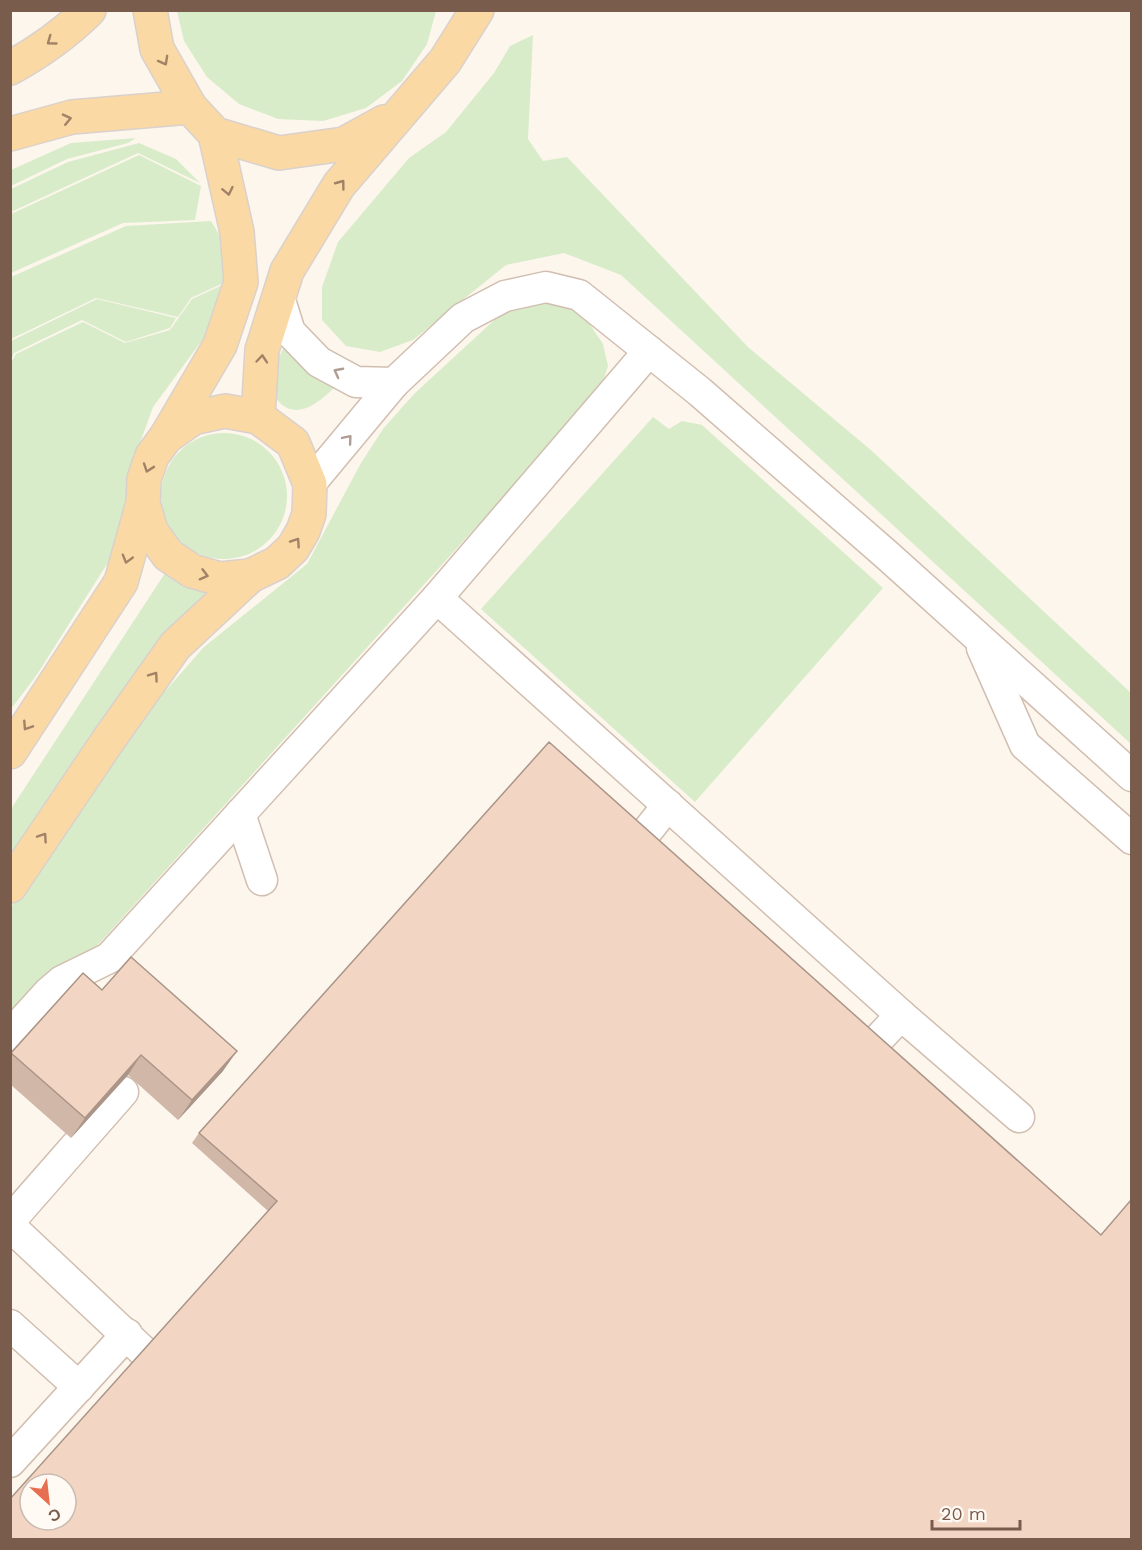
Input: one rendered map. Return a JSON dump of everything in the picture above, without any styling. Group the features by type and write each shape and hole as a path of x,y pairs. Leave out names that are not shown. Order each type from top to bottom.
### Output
{"main road":[{"path":"10,68 76,23 89,10"},
{"path":"10,752 121,582 143,503 144,479 152,456 166,437 220,345 241,282 237,232 215,134 190,107 157,49 150,10"},
{"path":"445,61 460,10"},
{"path":"258,417 262,350 286,271 339,185 445,61 477,10"},
{"path":"215,134 279,153 344,144 378,126 410,104"},
{"path":"10,134 72,117 190,107"},
{"path":"10,886 107,742 176,646 250,576 277,563 293,548 303,531 309,514 310,484 293,443 258,417 225,411 193,418 166,437"},
{"path":"143,503 151,531 168,555 192,572 220,579 250,576"}],"lane":[{"path":"310,484 394,383 463,318 505,296 546,287 579,295 700,392 978,637 1131,776"},
{"path":"279,297 291,332 319,362 356,382 394,383"},
{"path":"10,1035 62,981 109,958 437,598 649,351"},
{"path":"437,598 901,1015 1019,1117"},
{"path":"978,637 1025,745 1131,839"},
{"path":"640,840 668,805"},
{"path":"240,814 262,880"},
{"path":"871,1047 901,1015"},
{"path":"10,1221 123,1092"},
{"path":"10,1226 136,1344 79,1387 17,1442"},
{"path":"10,1325 79,1387"}],"green space":[{"path":"177,10 436,11 427,44 402,81 366,108 323,121 278,119 239,104 207,77 184,41"},
{"path":"533,35 528,139 543,161 567,157 748,347 872,451 1131,693 1131,744 621,275 564,253 506,265 413,340 380,352 346,346 322,320 322,287 338,242 409,158 446,132 494,73 510,46"},
{"path":"136,138 128,143 67,159 11,186 11,170 71,143"},
{"path":"139,143 176,159 200,183 138,153 11,212 11,189 68,162"},
{"path":"139,155 201,186 195,220 123,223 11,273 11,214"},
{"path":"211,221 230,253 232,279 191,298 178,317 96,298 11,339 11,277 126,226"},
{"path":"229,282 211,328 153,407 133,462 129,510 114,553 36,676 11,709 10,365 16,354 83,322 125,343 170,330 192,299"},
{"path":"97,299 176,318 170,328 126,342 82,320 14,353 11,360 11,341"},
{"path":"553,301 567,306 587,320 603,344 608,366 600,390 96,947 50,972 11,1017 11,907 131,730 204,647 307,564 361,463 383,429 414,394 503,312"},
{"path":"286,343 336,386 317,402 303,409 296,410 281,404 271,388 273,371"},
{"path":"653,417 669,429 682,421 702,425 883,588 695,802 481,609"},
{"path":"224,433 248,438 268,452 282,472 287,496 282,520 268,540 248,554 224,559 200,554 180,540 166,520 161,496 166,472 180,452 200,438"},
{"path":"171,564 215,592 11,865 11,809"}],"building":[{"path":"549,742 1101,1235 1131,1200 1131,1539 10,1539 10,1499 18,1490 18,1532 78,1532 78,1472 34,1472 277,1201 199,1133"},
{"path":"131,957 237,1051 192,1100 141,1055 85,1118 11,1053 83,973 102,990"}]}
